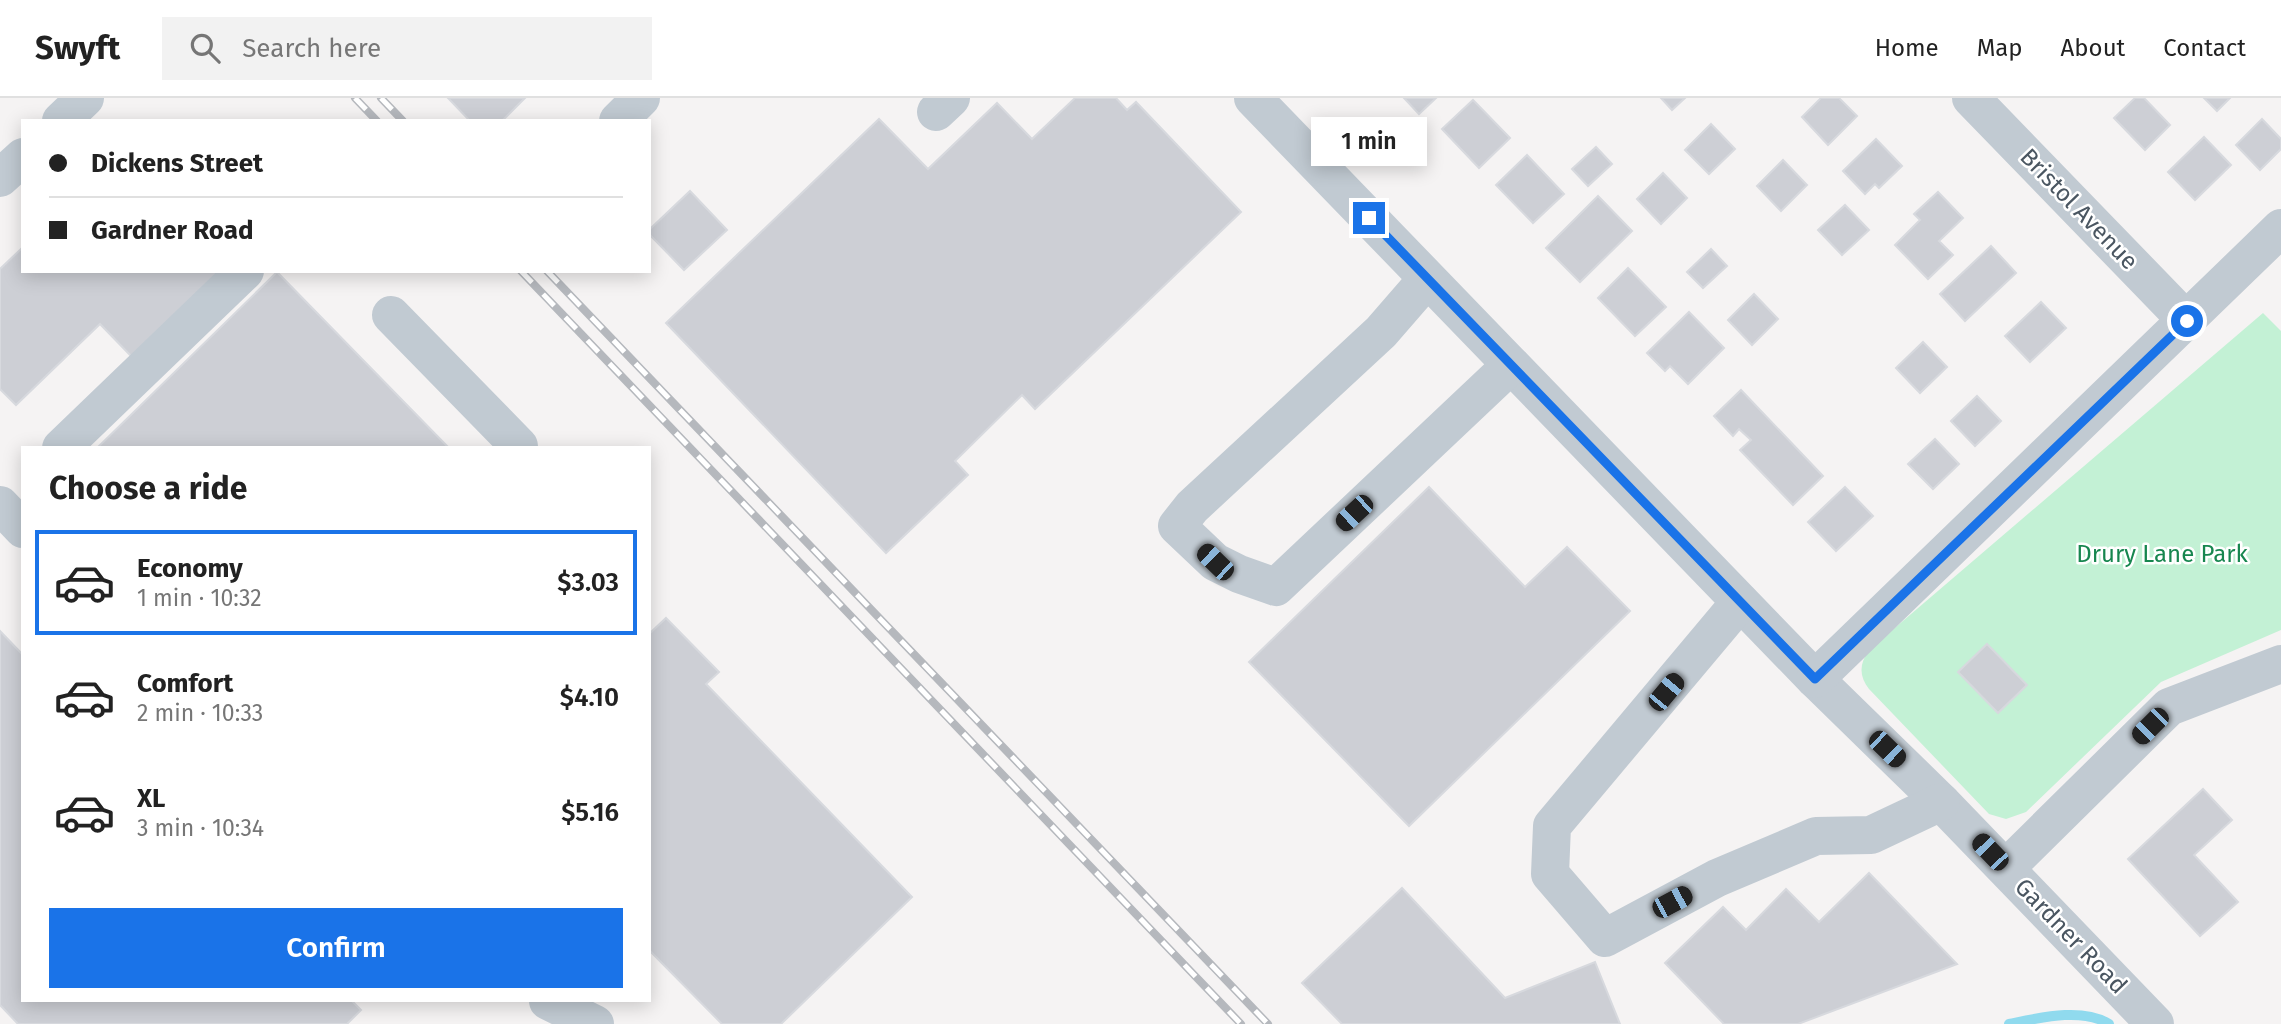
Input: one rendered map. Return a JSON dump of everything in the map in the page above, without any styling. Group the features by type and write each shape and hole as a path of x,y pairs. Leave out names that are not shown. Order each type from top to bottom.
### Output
{"street":[{"path":"63,119 85,98"},
{"path":"620,119 641,98"},
{"name":"Gardner Road","path":"1253,98 1815,679 1941,802 2155,1024"},
{"name":"Bristol Avenue","path":"1971,98 2187,321"},
{"path":"0,178 21,159"},
{"path":"1815,679 2281,228"},
{"path":"63,446 243,273"},
{"path":"1427,279 1381,332 1192,507 1177,526 1215,562 1276,587 1511,365"},
{"path":"391,316 519,446"},
{"path":"1740,601 1552,826 1550,874 1605,938 1717,878 1815,835 1871,835 1941,802"},
{"path":"2006,869 2169,707 2281,664"},
{"path":"524,1024 531,1002"},
{"path":"550,1002 594,1024"}],"green space":[{"name":"Drury Lane Park","path":"2263,313 2281,331 2281,630 2161,682 2026,812 2006,819 1989,814 1869,689 1863,679 1862,670 1866,655"}],"building":[{"path":"448,98 525,98 504,119 468,119"},
{"path":"1075,98 1116,98 1127,110 1136,102 1241,212 1035,409 1022,395 955,461 968,475 886,553 666,323 879,119 928,169 997,103 1032,139"},
{"path":"1404,98 1436,98 1419,114"},
{"path":"1661,98 1685,98 1672,110"},
{"path":"1821,98 1839,98 1857,116 1828,145 1802,117"},
{"path":"2135,98 2144,98 2170,125 2145,150 2114,118"},
{"path":"2204,98 2230,98 2217,111"},
{"path":"1473,100 1510,138 1479,168 1442,129"},
{"path":"2262,119 2281,139 2281,149 2260,170 2236,145"},
{"path":"1711,124 1735,149 1709,174 1685,150"},
{"path":"2204,137 2231,165 2195,200 2168,172"},
{"path":"1876,139 1902,166 1879,188 1875,184 1865,194 1843,171"},
{"path":"1596,147 1612,164 1588,186 1572,169"},
{"path":"1527,155 1564,194 1533,223 1496,185"},
{"path":"1783,160 1807,185 1781,211 1757,186"},
{"path":"1663,173 1687,198 1661,224 1637,199"},
{"path":"690,191 727,230 684,270 651,236 651,228"},
{"path":"1938,192 1963,218 1939,241 1953,255 1928,279 1895,245 1920,220 1914,214"},
{"path":"1598,196 1632,231 1580,282 1546,248"},
{"path":"1845,205 1869,230 1842,255 1818,230"},
{"path":"1991,246 2016,273 1965,321 1940,294"},
{"path":"21,249 21,273 218,273 132,357 100,324 16,405 0,389 0,269"},
{"path":"1711,249 1727,266 1703,288 1687,272"},
{"path":"1628,268 1666,307 1635,336 1598,298"},
{"path":"278,273 447,446 99,446"},
{"path":"1754,294 1778,319 1752,345 1728,320"},
{"path":"2041,302 2066,328 2030,362 2005,336"},
{"path":"1689,312 1724,348 1688,384 1670,366 1665,371 1647,353"},
{"path":"1923,342 1947,367 1920,393 1896,368"},
{"path":"1741,390 1823,476 1793,505 1740,450 1751,440 1739,429 1733,436 1714,416"},
{"path":"1977,396 2001,421 1975,446 1951,421"},
{"path":"1935,439 1959,464 1933,489 1908,464"},
{"path":"1429,487 1525,587 1567,547 1630,611 1409,826 1249,662"},
{"path":"1845,487 1873,516 1836,551 1808,522"},
{"path":"666,618 719,672 706,684 912,897 781,1024 722,1024 651,952 651,632"},
{"path":"0,631 21,653 21,1002 353,1002 361,1010 347,1024 18,1024 0,1005"},
{"path":"1987,644 2027,685 1998,713 1958,672"},
{"path":"2203,789 2232,820 2194,855 2238,902 2200,936 2128,859"},
{"path":"1869,873 1957,964 1798,1024 1724,1024 1665,963 1723,907 1746,930 1786,889 1819,922"},
{"path":"1402,888 1505,998 1595,962 1620,1024 1342,1024 1302,983"}],"waterway":[{"path":"2009,1024 2060,1015 2086,1016 2109,1024"}],"railway":[{"path":"355,98 375,119"},
{"path":"381,98 401,119"},
{"path":"523,273 1241,1024"},
{"path":"549,273 1268,1024"}],"route":[{"path":"1369,218 1815,679 2187,321"}]}
